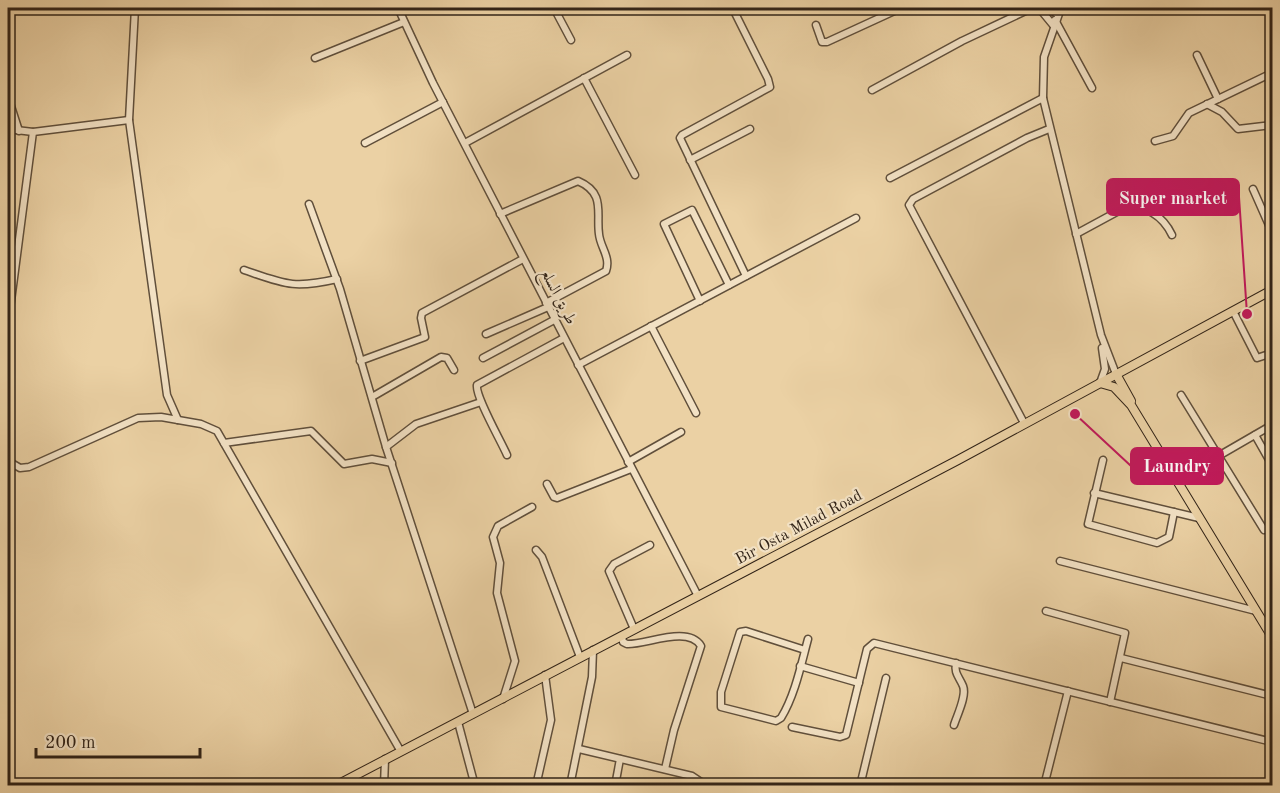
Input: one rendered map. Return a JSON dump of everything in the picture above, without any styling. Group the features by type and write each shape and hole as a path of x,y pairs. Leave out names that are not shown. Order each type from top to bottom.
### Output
{"main road":[{"name":"Bir Osta Milad Road","path":"335,786 698,596 1272,290"},
{"path":"1116,374 1131,405 1272,635"},
{"path":"1100,383 1114,387 1131,405"}],"street":[{"path":"135,8 129,120 167,395 178,420"},
{"name":"طريق السلع","path":"398,8 500,214 698,596"},
{"path":"554,8 571,40"},
{"path":"816,25 822,42 827,42 901,8"},
{"path":"872,90 962,41 1032,8"},
{"path":"1039,8 1055,20"},
{"path":"1048,8 1092,88"},
{"path":"1061,8 1044,57 1042,98 1101,335 1116,374"},
{"path":"733,9 770,87 682,135 681,141 746,276"},
{"path":"315,58 404,22"},
{"path":"465,143 627,55"},
{"path":"1197,55 1218,99"},
{"path":"1155,141 1173,136 1185,117 1272,73"},
{"path":"584,78 635,175"},
{"path":"8,97 19,130"},
{"path":"890,178 1042,98"},
{"path":"365,143 443,102"},
{"path":"1207,105 1222,111 1238,129 1272,125"},
{"path":"8,129 33,132 129,120"},
{"path":"690,160 750,129"},
{"path":"1024,423 909,205 913,199 1027,138 1049,129"},
{"path":"8,324 10,276 33,132"},
{"path":"486,334 547,305 597,277 608,268 607,257 598,231 600,210 593,192 583,183 573,182 500,214"},
{"path":"1253,189 1272,232"},
{"path":"309,204 337,279 386,447 473,714"},
{"path":"1076,234 1132,206 1157,215 1167,224 1172,235"},
{"path":"700,301 664,224 692,210 729,285"},
{"path":"578,364 856,218"},
{"path":"360,361 422,339 426,335 421,318 422,313 523,259"},
{"path":"244,270 291,285 306,286 337,279"},
{"path":"1233,311 1257,358 1272,353"},
{"path":"483,358 555,320"},
{"path":"651,326 696,414"},
{"path":"1100,383 1105,369 1101,335"},
{"path":"507,455 476,389 480,381 564,338"},
{"path":"372,397 441,357 447,358 454,370"},
{"path":"1181,395 1264,530"},
{"path":"386,447 416,424 481,402"},
{"path":"8,461 20,468 29,467 138,418 161,417 208,426 217,431 264,518 400,750"},
{"path":"1177,480 1272,425"},
{"path":"224,443 304,430 318,435 344,464 372,459 392,463"},
{"path":"547,484 554,497 558,498 630,466 681,432"},
{"path":"1256,435 1272,465"},
{"path":"1103,460 1088,524 1157,543 1169,537 1174,512"},
{"path":"1094,493 1199,518"},
{"path":"503,699 515,661 496,593 500,563 493,537 498,526 532,507"},
{"path":"634,629 609,571 614,564 650,545"},
{"path":"536,550 542,558 580,657"},
{"path":"1060,561 1256,611"},
{"path":"1046,611 1125,633 1110,702"},
{"path":"805,650 746,631 740,632 721,692 721,707 727,711 780,720 800,666 805,650 808,639"},
{"path":"622,636 623,642 627,644 679,637 697,641 701,646 674,730 665,769"},
{"path":"792,727 843,737 867,649 874,643 1272,742"},
{"path":"570,786 592,677 593,650"},
{"path":"1121,658 1272,696"},
{"path":"954,725 963,694 963,686 955,674 956,663"},
{"path":"800,666 859,683"},
{"path":"536,786 551,720 545,675"},
{"path":"860,786 886,678"},
{"path":"1044,786 1068,692"},
{"path":"458,722 475,786"},
{"path":"579,749 692,776 707,786"},
{"path":"384,786 385,759"},
{"path":"615,786 620,759"}],"place":[{"name":"Super market","path":"1247,314"},
{"name":"Laundry","path":"1075,414"}]}
